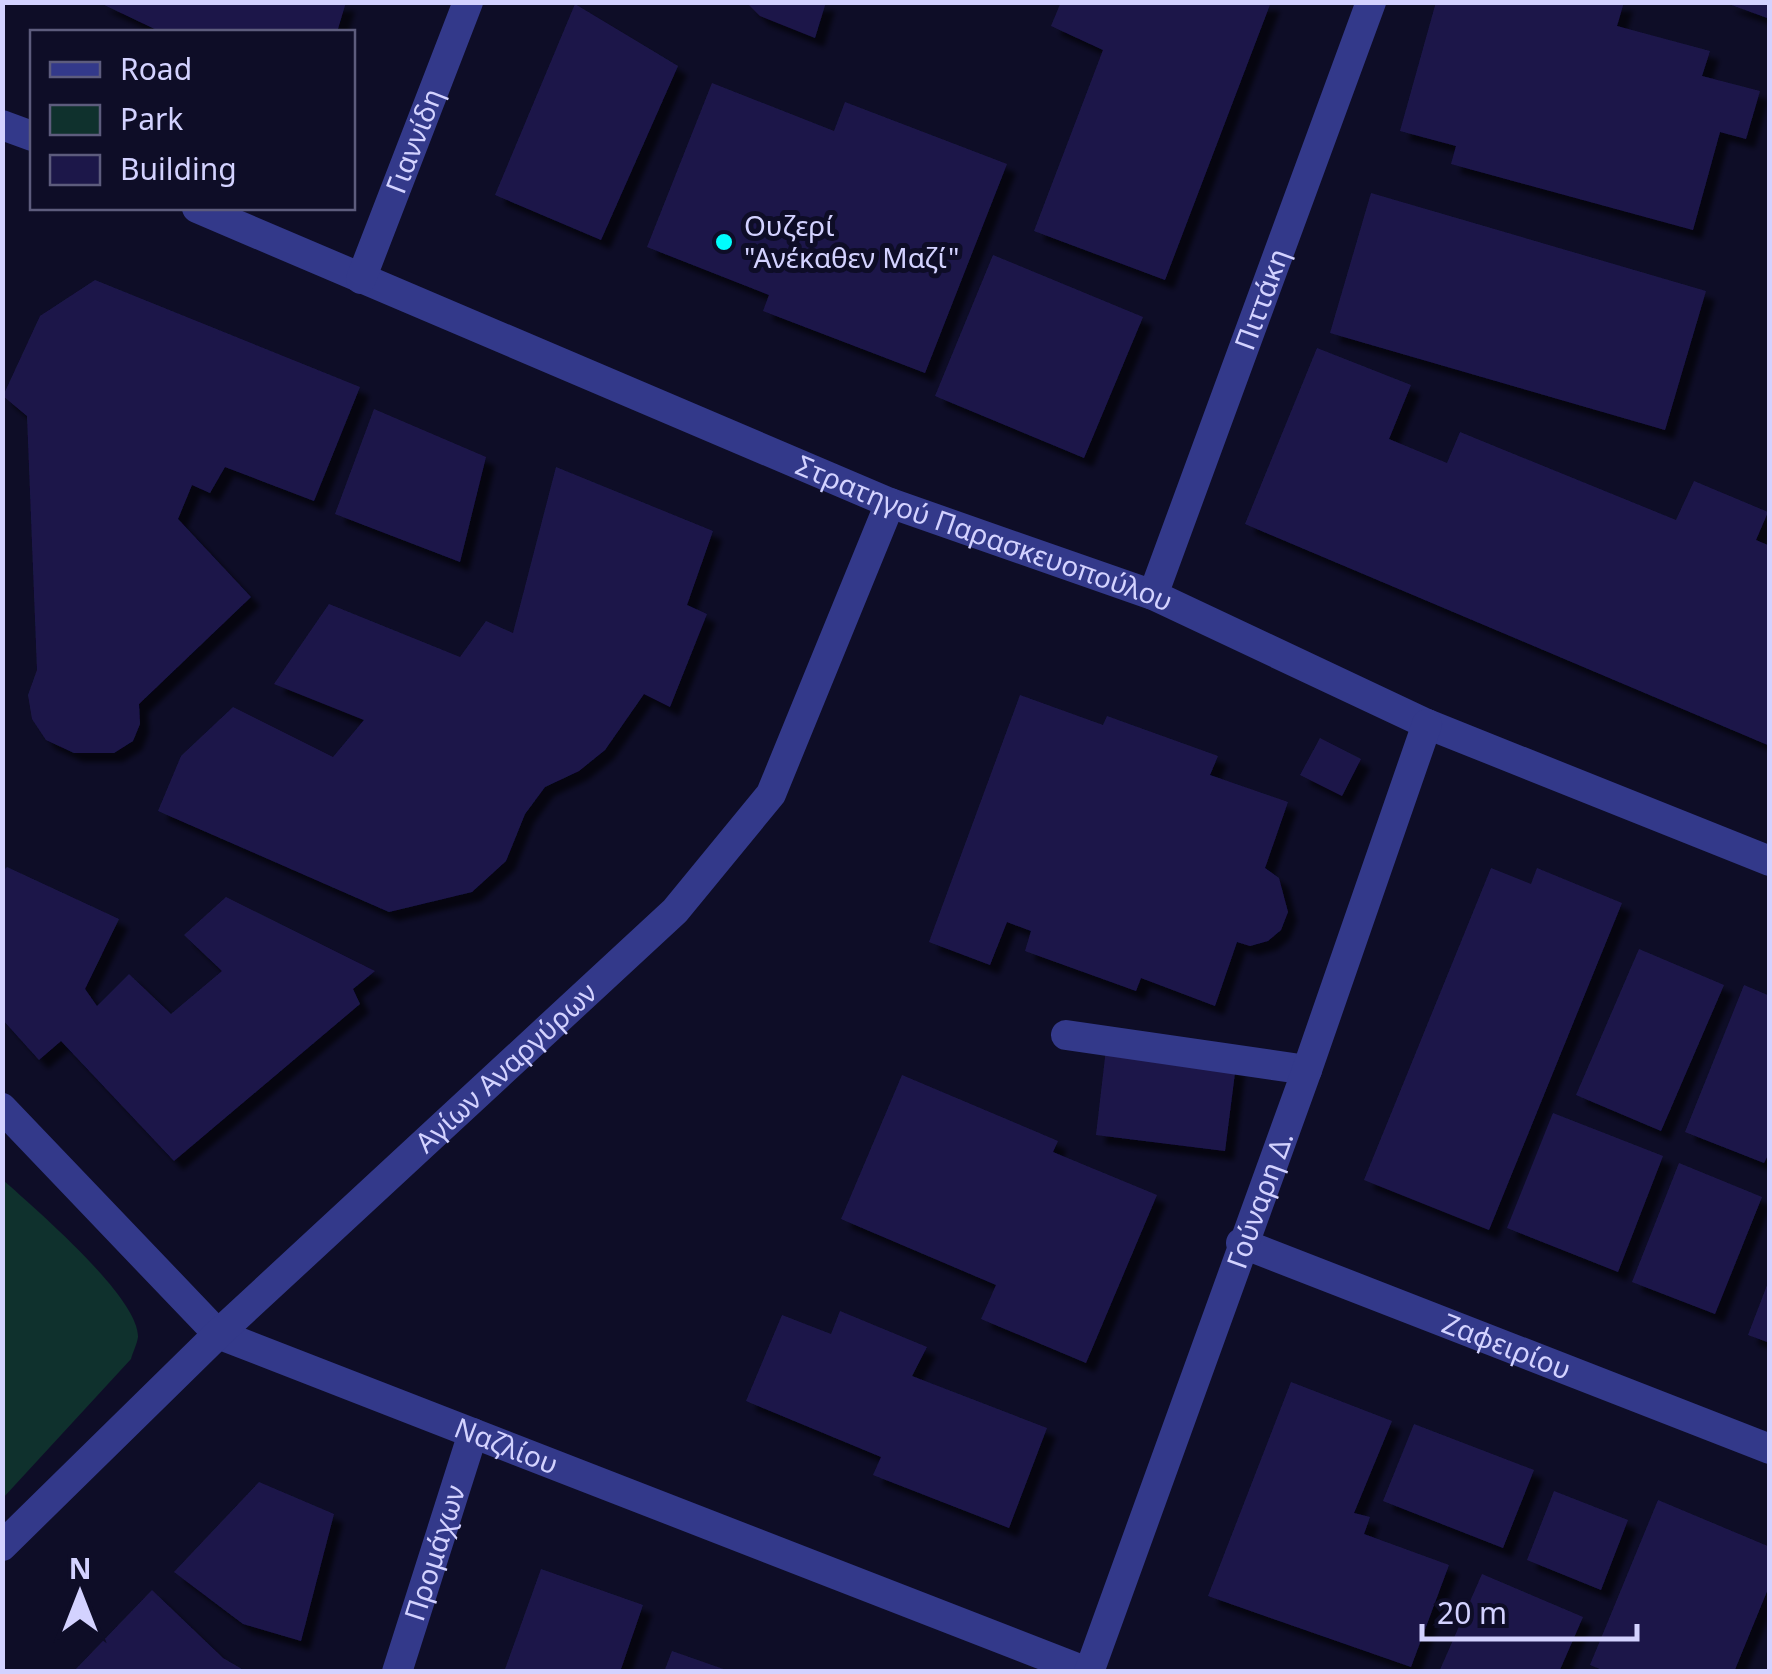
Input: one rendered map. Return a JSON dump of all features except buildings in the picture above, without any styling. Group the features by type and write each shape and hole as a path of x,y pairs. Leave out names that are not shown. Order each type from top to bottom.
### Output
{"street":[{"name":"Γιαννίδη","path":"361,279 468,2"},
{"name":"Πιττάκη","path":"1153,594 1372,2"},
{"path":"2,125 30,135"},
{"name":"Στρατηγού Παρασκευοπούλου","path":"202,210 890,502 1153,594 1427,724 1770,861"},
{"name":"Αγίων Αναργύρων","path":"2,1546 218,1334 676,911 771,794 890,502"},
{"name":"Γούναρη Δ.","path":"1088,1672 1241,1243 1308,1070 1427,724"},
{"path":"1066,1036 1308,1070"},
{"name":"Ναζλίου","path":"2,1108 218,1334 1088,1672"},
{"name":"Ζαφειρίου","path":"1241,1243 1770,1449"},
{"name":"Προμάχων","path":"396,1672 473,1433"}],"green space":[{"path":"2,1179 104,1277 134,1320 138,1337 131,1359 3,1498"}],"place":[{"name":"Ουζερί \"Ανέκαθεν Μαζί\"","path":"724,242"}]}
